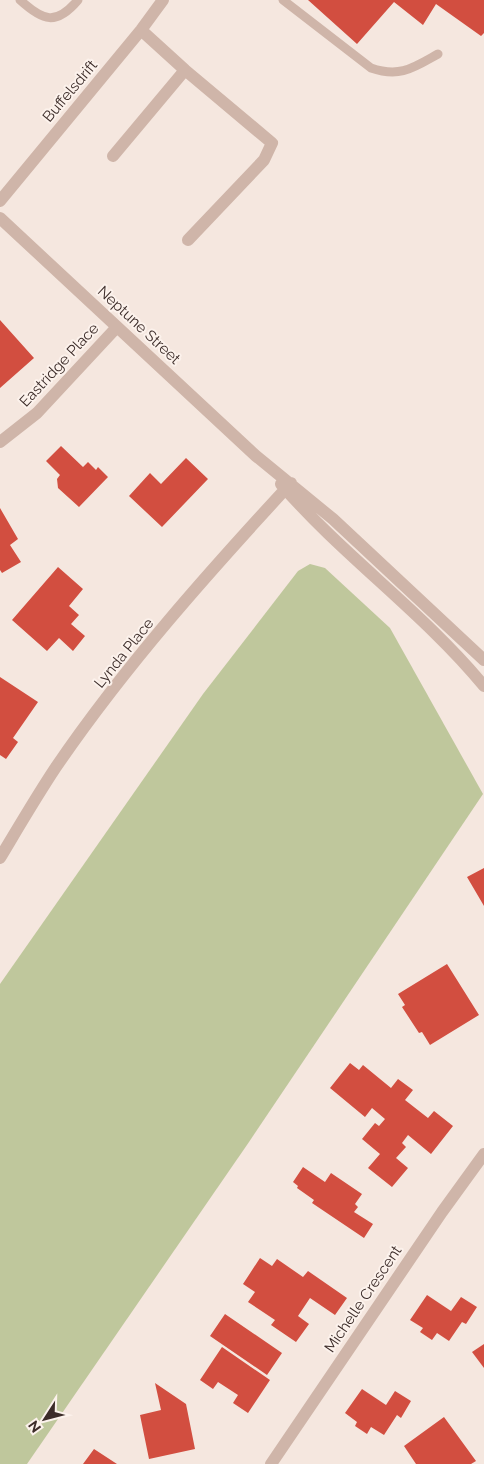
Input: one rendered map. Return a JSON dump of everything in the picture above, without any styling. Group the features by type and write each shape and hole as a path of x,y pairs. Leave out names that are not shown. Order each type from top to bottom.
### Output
{"street":[{"name":"Buffelsdrift","path":"0,201 141,30 163,0"},
{"path":"141,30 185,70 272,143 264,160 188,240"},
{"path":"113,156 185,70"},
{"name":"Neptune Street","path":"0,218 288,486 468,666 484,686"},
{"name":"Eastridge Place","path":"0,442 37,413 117,327"},
{"name":"Neptune Street","path":"288,486 340,525 482,654"},
{"name":"Lynda Place","path":"0,858 57,767 132,667 228,553 288,486"},
{"path":"468,666 482,654"},
{"name":"Michelle Crescent","path":"271,1464 447,1204 484,1154"}],"lane":[{"path":"20,0 36,14 50,19 62,16 78,0"},
{"path":"282,0 371,68 384,73 405,72 438,54"}],"green space":[{"path":"310,564 325,568 390,628 483,794 249,1142 27,1464 0,1464 0,984 203,694 298,571"}],"building":[{"path":"308,0 484,0 484,33 481,36 436,4 423,25 394,2 357,44"},
{"path":"0,320 34,358 0,388"},
{"path":"61,446 83,467 88,462 96,470 98,467 108,477 79,507 58,488 57,479 60,475 46,461"},
{"path":"186,458 208,479 162,527 129,496 150,473 161,484"},
{"path":"0,508 18,539 10,545 21,562 2,573 0,570"},
{"path":"58,567 83,589 69,606 79,615 71,624 85,636 73,651 59,638 47,651 12,620"},
{"path":"0,677 38,702 13,738 18,742 6,759 0,755"},
{"path":"484,868 484,906 467,877"},
{"path":"447,964 479,1015 430,1045 422,1032 419,1033 402,1007 405,1005 398,994"},
{"path":"350,1063 359,1070 363,1065 391,1088 398,1079 413,1090 405,1100 428,1118 434,1111 453,1126 431,1154 408,1135 402,1143 406,1147 396,1158 408,1168 392,1187 368,1168 380,1154 362,1139 375,1123 379,1126 385,1119 372,1108 365,1117 330,1088"},
{"path":"303,1167 325,1182 331,1173 362,1194 355,1204 358,1207 354,1212 373,1224 364,1238 312,1203 314,1200 297,1188 298,1186 293,1182"},
{"path":"260,1258 272,1266 277,1259 303,1277 308,1271 347,1298 335,1315 310,1298 298,1316 309,1324 296,1342 271,1325 275,1320 248,1302 255,1292 243,1284"},
{"path":"427,1295 451,1311 461,1297 477,1307 466,1324 462,1322 449,1341 437,1333 432,1340 420,1332 423,1328 410,1320"},
{"path":"225,1314 282,1353 267,1375 210,1336"},
{"path":"484,1344 484,1368 472,1352"},
{"path":"222,1347 270,1380 248,1413 233,1403 238,1395 218,1382 213,1389 200,1380"},
{"path":"155,1383 186,1404 195,1449 149,1459 140,1415 161,1410"},
{"path":"362,1389 386,1405 395,1391 411,1401 401,1418 397,1415 384,1435 371,1427 367,1434 355,1426 357,1422 345,1413"},
{"path":"444,1417 476,1461 471,1464 416,1464 404,1446"},
{"path":"94,1449 117,1464 83,1464"}]}
